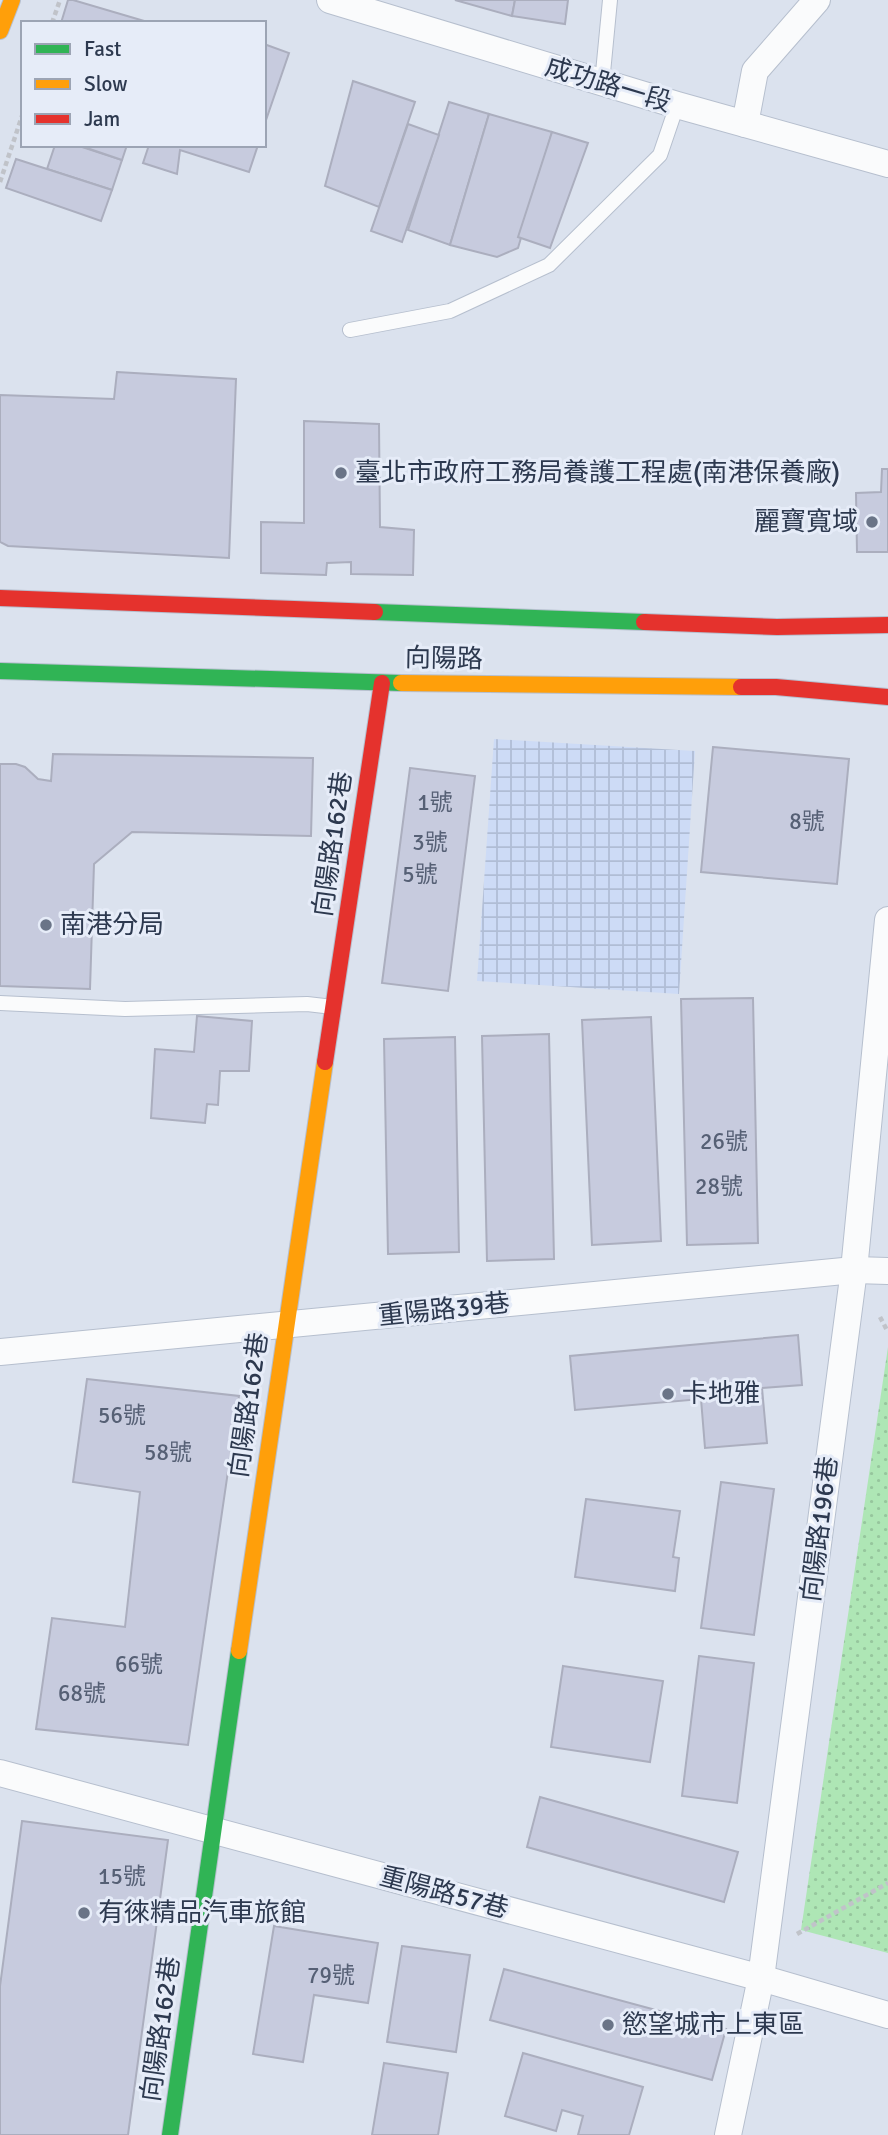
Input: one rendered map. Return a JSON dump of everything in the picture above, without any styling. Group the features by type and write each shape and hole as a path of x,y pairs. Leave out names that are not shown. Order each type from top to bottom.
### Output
{"main road":[{"path":"0,31 12,0"},
{"name":"向陽路","path":"0,598 777,627 888,625"},
{"name":"向陽路","path":"0,671 382,683 776,687 888,697"},
{"name":"向陽路162巷","path":"170,2135 285,1325 382,683"}],"street":[{"name":"成功路一段","path":"330,0 602,83 888,164"},
{"path":"745,124 755,71 817,0"},
{"name":"向陽路196巷","path":"728,2135 761,1978 853,1270 888,920"},
{"name":"重陽路39巷","path":"0,1352 853,1270 888,1271"},
{"name":"重陽路57巷","path":"0,1773 761,1978 888,2015"}],"lane":[{"path":"602,83 610,0"},
{"path":"350,330 450,311 549,265 660,155 677,105"},
{"path":"0,1003 125,1009 307,1004 334,1007"}],"path":[{"path":"53,21 60,0"},
{"path":"0,182 21,119"},
{"path":"794,1938 801,1930 888,1883"}],"shaded area":[{"path":"494,739 695,751 679,994 477,981"}],"green space":[{"path":"888,1347 888,1953 801,1930"}],"building":[{"path":"68,0 73,0 144,21 62,21"},
{"path":"455,0 515,0 512,16"},
{"path":"515,0 568,0 565,24 512,16"},
{"path":"266,45 289,53 266,120"},
{"path":"353,81 415,102 379,207 325,186"},
{"path":"449,102 489,114 450,245 408,230"},
{"path":"489,114 552,132 518,248 497,257 450,245"},
{"path":"408,124 439,135 402,242 371,231"},
{"path":"552,132 588,143 550,248 518,237"},
{"path":"54,147 82,147 122,160 112,190 47,169"},
{"path":"84,147 126,147 122,160"},
{"path":"148,147 257,147 249,172 180,150 177,174 143,163"},
{"path":"16,159 112,190 101,221 6,188"},
{"path":"117,372 236,379 229,558 8,546 0,542 0,395 114,399"},
{"name":"臺北市政府工務局養護工程處(南港保養廠)","path":"304,421 379,424 380,527 414,530 413,575 351,574 351,562 327,563 326,575 261,573 261,522 304,523"},
{"name":"麗寶寬域","path":"882,469 888,469 888,552 857,552 856,493 881,492"},
{"path":"713,747 849,759 837,884 701,872"},
{"name":"南港分局","path":"53,754 313,758 311,836 132,832 94,864 90,989 0,986 0,764 25,767 38,779 51,781"},
{"path":"410,768 475,776 448,991 382,983"},
{"path":"753,998 758,1243 687,1245 681,999"},
{"path":"197,1016 252,1021 249,1071 220,1071 218,1105 207,1104 205,1123 151,1118 155,1049 194,1052"},
{"path":"651,1017 661,1241 592,1245 582,1020"},
{"path":"549,1034 554,1259 487,1261 482,1036"},
{"path":"455,1037 459,1252 388,1254 384,1039"},
{"name":"卡地雅","path":"798,1335 802,1385 762,1388 767,1443 705,1448 701,1399 575,1410 570,1356"},
{"path":"87,1379 239,1396 188,1745 36,1729 52,1618 125,1627 140,1492 73,1482"},
{"path":"721,1482 774,1489 754,1635 701,1628"},
{"path":"586,1499 680,1511 673,1557 679,1558 675,1591 575,1577"},
{"path":"699,1656 754,1663 737,1803 682,1796"},
{"path":"563,1666 663,1681 650,1762 551,1747"},
{"path":"540,1797 738,1852 724,1902 527,1847"},
{"name":"有徠精品汽車旅館","path":"22,1821 168,1840 128,2135 0,2135 0,1986"},
{"path":"274,1926 378,1943 368,2003 314,1995 303,2062 253,2054"},
{"path":"402,1946 470,1955 456,2052 387,2042"},
{"name":"慾望城市上東區","path":"504,1969 726,2029 712,2080 490,2020"},
{"path":"523,2053 643,2087 629,2135 578,2135 583,2116 562,2110 556,2131 505,2116"},
{"path":"384,2063 448,2073 438,2135 372,2135"}],"traffic: fast":[{"path":"375,612 644,622"},
{"path":"0,671 401,683"},
{"path":"170,2135 239,1651"}],"traffic: slow":[{"path":"0,31 12,0"},
{"path":"401,683 741,687"},
{"path":"239,1651 325,1062"}],"traffic: jam":[{"path":"0,598 375,612"},
{"path":"644,622 777,627 888,625"},
{"path":"325,1062 382,683"},
{"path":"741,687 776,687 888,697"}],"place":[{"name":"臺北市政府工務局養護工程處(南港保養廠)","path":"341,473"},
{"name":"麗寶寬域","path":"872,522"},
{"name":"南港分局","path":"46,925"},
{"name":"卡地雅","path":"668,1394"},
{"name":"有徠精品汽車旅館","path":"84,1913"},
{"name":"慾望城市上東區","path":"608,2025"}]}
